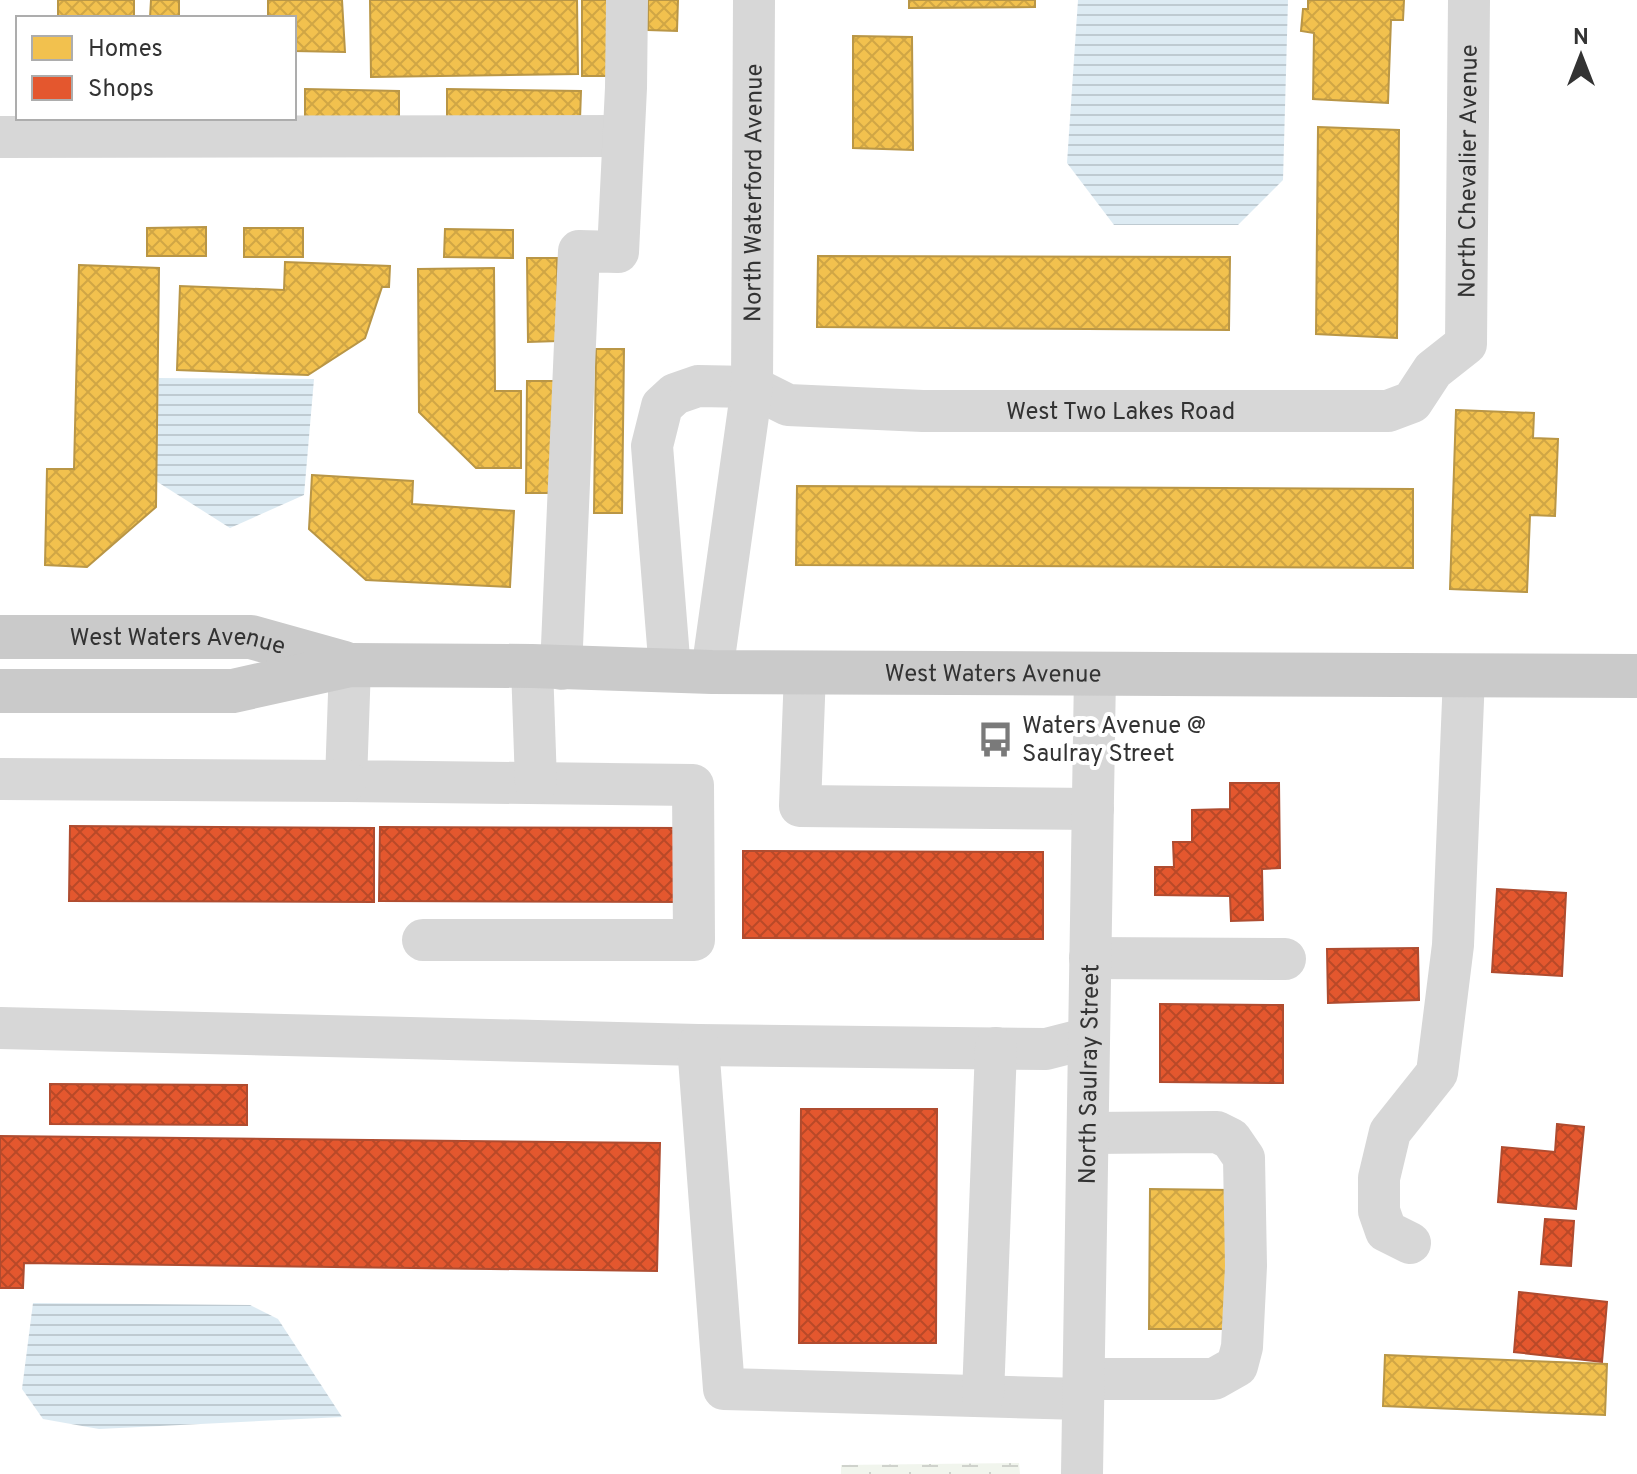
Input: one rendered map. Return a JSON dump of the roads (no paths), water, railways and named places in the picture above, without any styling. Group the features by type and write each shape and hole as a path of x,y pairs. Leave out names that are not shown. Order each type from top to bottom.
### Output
{"main road":[{"name":"West Waters Avenue","path":"0,637 251,637 350,665"},
{"name":"West Waters Avenue","path":"0,691 233,691 350,665 712,672 1637,676"}],"street":[{"path":"536,783 579,251 618,252 627,0"},
{"name":"North Waterford Avenue","path":"712,672 752,387 754,0"},
{"name":"North Chevalier Avenue","path":"1466,344 1469,0"},
{"path":"0,137 623,136"},
{"name":"West Two Lakes Road","path":"752,387 788,405 923,411 1388,411 1412,402 1433,370 1466,344"},
{"path":"670,671 652,446 662,406 675,394 698,386 752,387"},
{"path":"346,781 350,665"},
{"path":"805,672 800,806 1093,809"},
{"name":"North Saulray Street","path":"1082,1474 1095,674"},
{"path":"1410,1243 1386,1231 1379,1211 1379,1178 1390,1132 1437,1073 1453,945 1464,676"},
{"path":"0,779 693,785 694,940 423,940"},
{"path":"1090,958 1285,959"},
{"path":"0,1028 698,1045 1046,1049 1089,1038"},
{"path":"698,1045 724,1389 983,1396 1214,1379 1237,1366 1242,1347 1246,1266 1244,1158 1231,1139 1217,1132 1088,1133"},
{"path":"983,1396 996,1048"}],"place":[{"name":"Waters Avenue @ Saulray Street","path":"996,739"}]}
